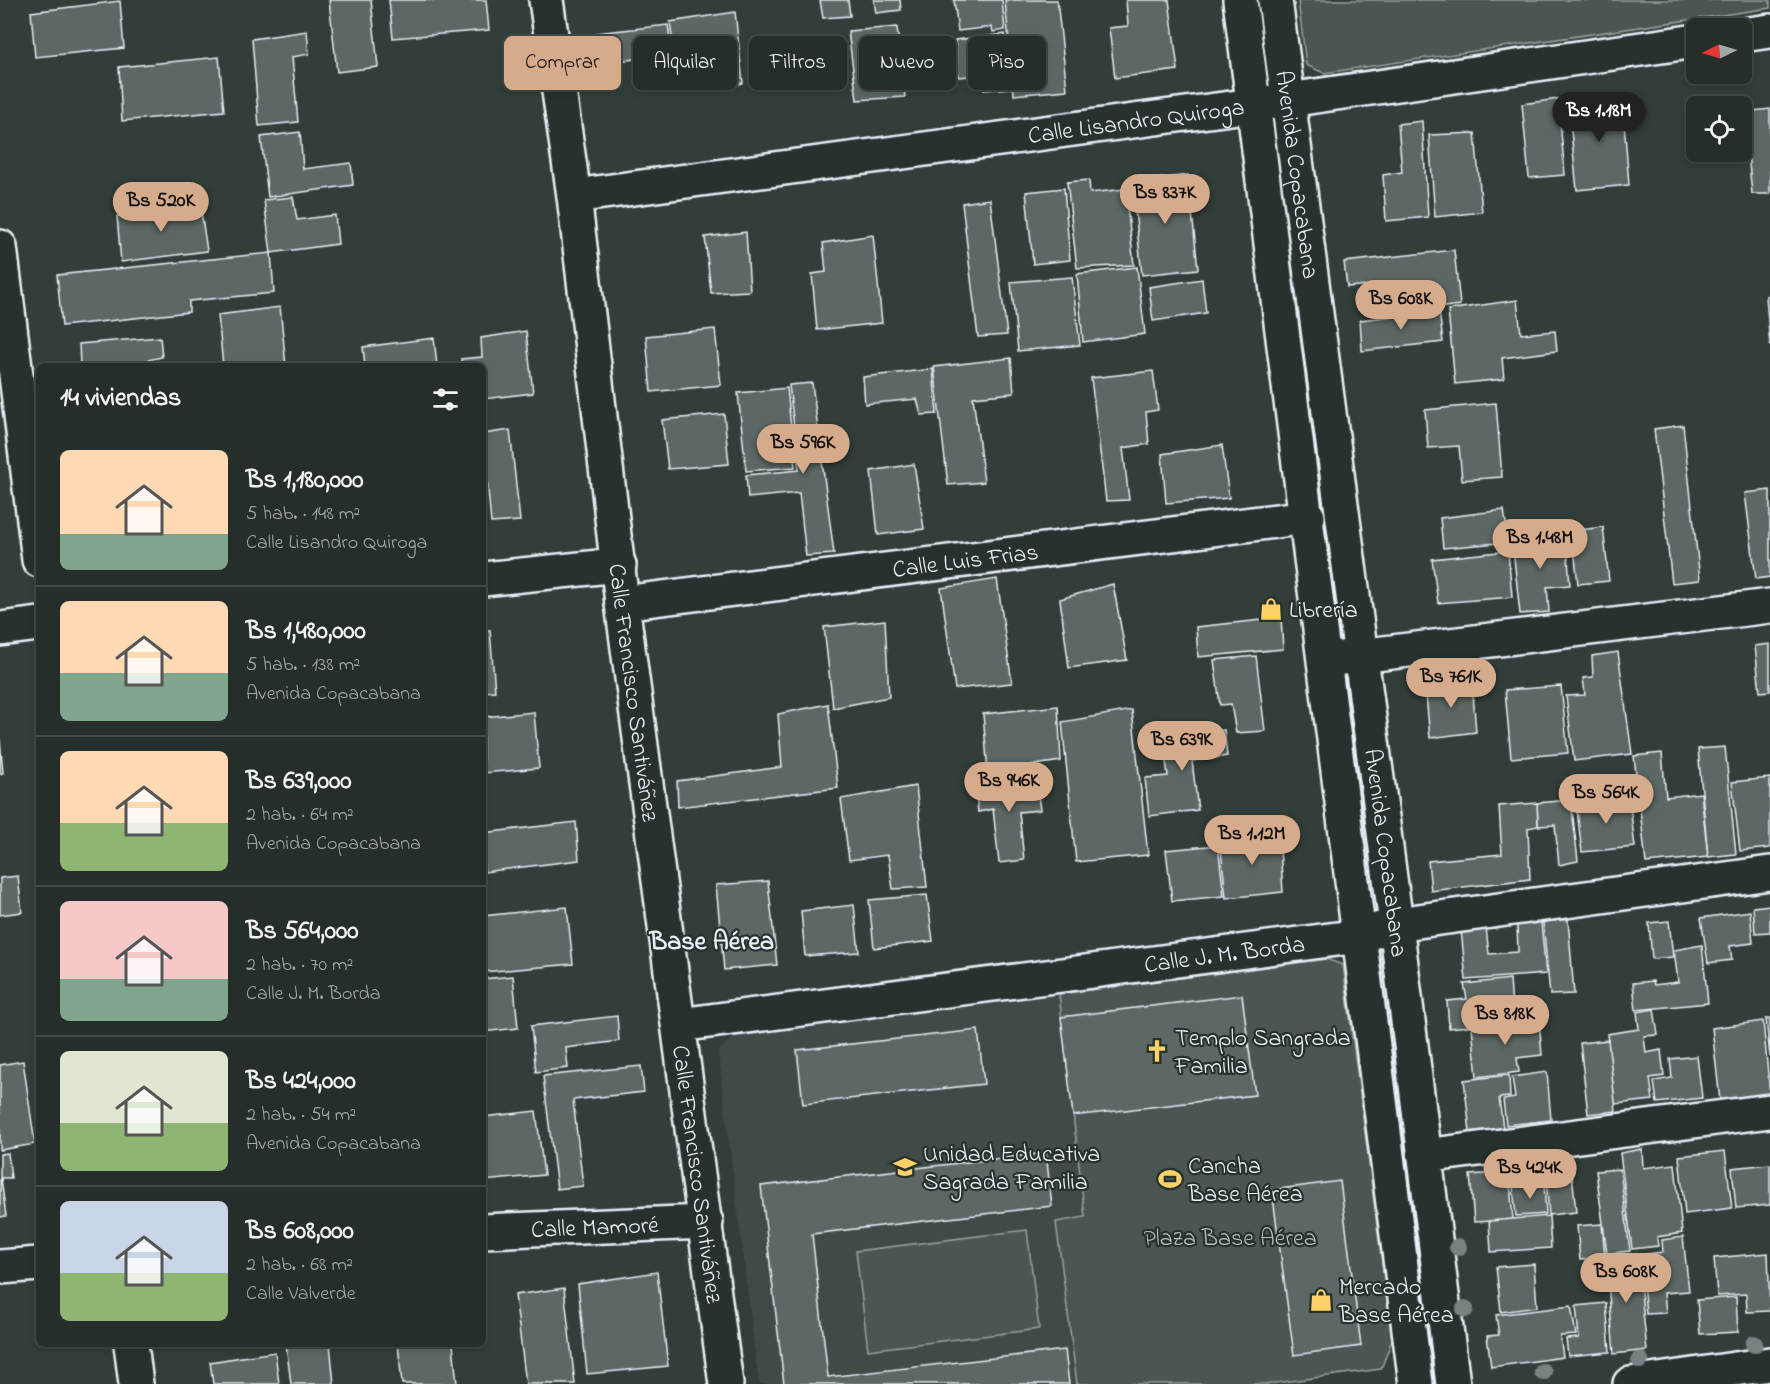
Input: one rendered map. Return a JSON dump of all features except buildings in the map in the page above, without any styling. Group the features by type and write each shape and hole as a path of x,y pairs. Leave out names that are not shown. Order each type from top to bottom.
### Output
{"street":[{"name":"Calle Francisco Santiváñez","path":"546,0 574,196 622,603 726,1384"},
{"name":"Avenida Copacabana","path":"1240,0 1308,517 1416,1384"},
{"name":"Avenida Copacabana","path":"1275,0 1396,924 1453,1384"},
{"path":"1752,34 1770,31"},
{"name":"Calle Lisandro Quiroga","path":"574,196 1253,105 1686,42"},
{"path":"0,247 36,536"},
{"name":"Calle Luis Frias","path":"622,603 1308,517"},
{"path":"486,579 619,565"},
{"path":"1326,660 1770,606"},
{"path":"0,629 36,624"},
{"name":"Calle J. M. Borda","path":"679,1025 1360,936 1396,924 1770,873"},
{"path":"1425,1156 1770,1111"},
{"name":"Calle Mamoré","path":"486,1231 706,1222"},
{"path":"0,1268 36,1264"},
{"path":"131,1347 136,1384"},
{"path":"1630,1384 1770,1364"}],"shaded area":[{"name":"Unidad Educativa Sagrada Familia","path":"1059,994 1085,1218 1056,1223 1077,1384 759,1384 718,1052 735,1036"}],"green space":[{"path":"1298,0 1770,0 1770,8 1701,18 1686,18 1686,20 1324,73 1306,65"},
{"name":"Plaza Base Aérea","path":"1326,959 1343,965 1392,1340 1381,1369 1268,1384 1077,1384 1056,1222 1085,1217 1059,994"},
{"path":"1027,1230 1039,1329 868,1350 856,1251"}],"place":[{"name":"Librería","path":"1271,609"},
{"name":"Templo Sangrada Familia","path":"1157,1051"},
{"name":"Unidad Educativa Sagrada Familia","path":"905,1167"},
{"name":"Cancha Base Aérea","path":"1170,1179"},
{"name":"Mercado Base Aérea","path":"1321,1300"}],"district":[{"name":"Base Aérea","path":"712,940"}]}
